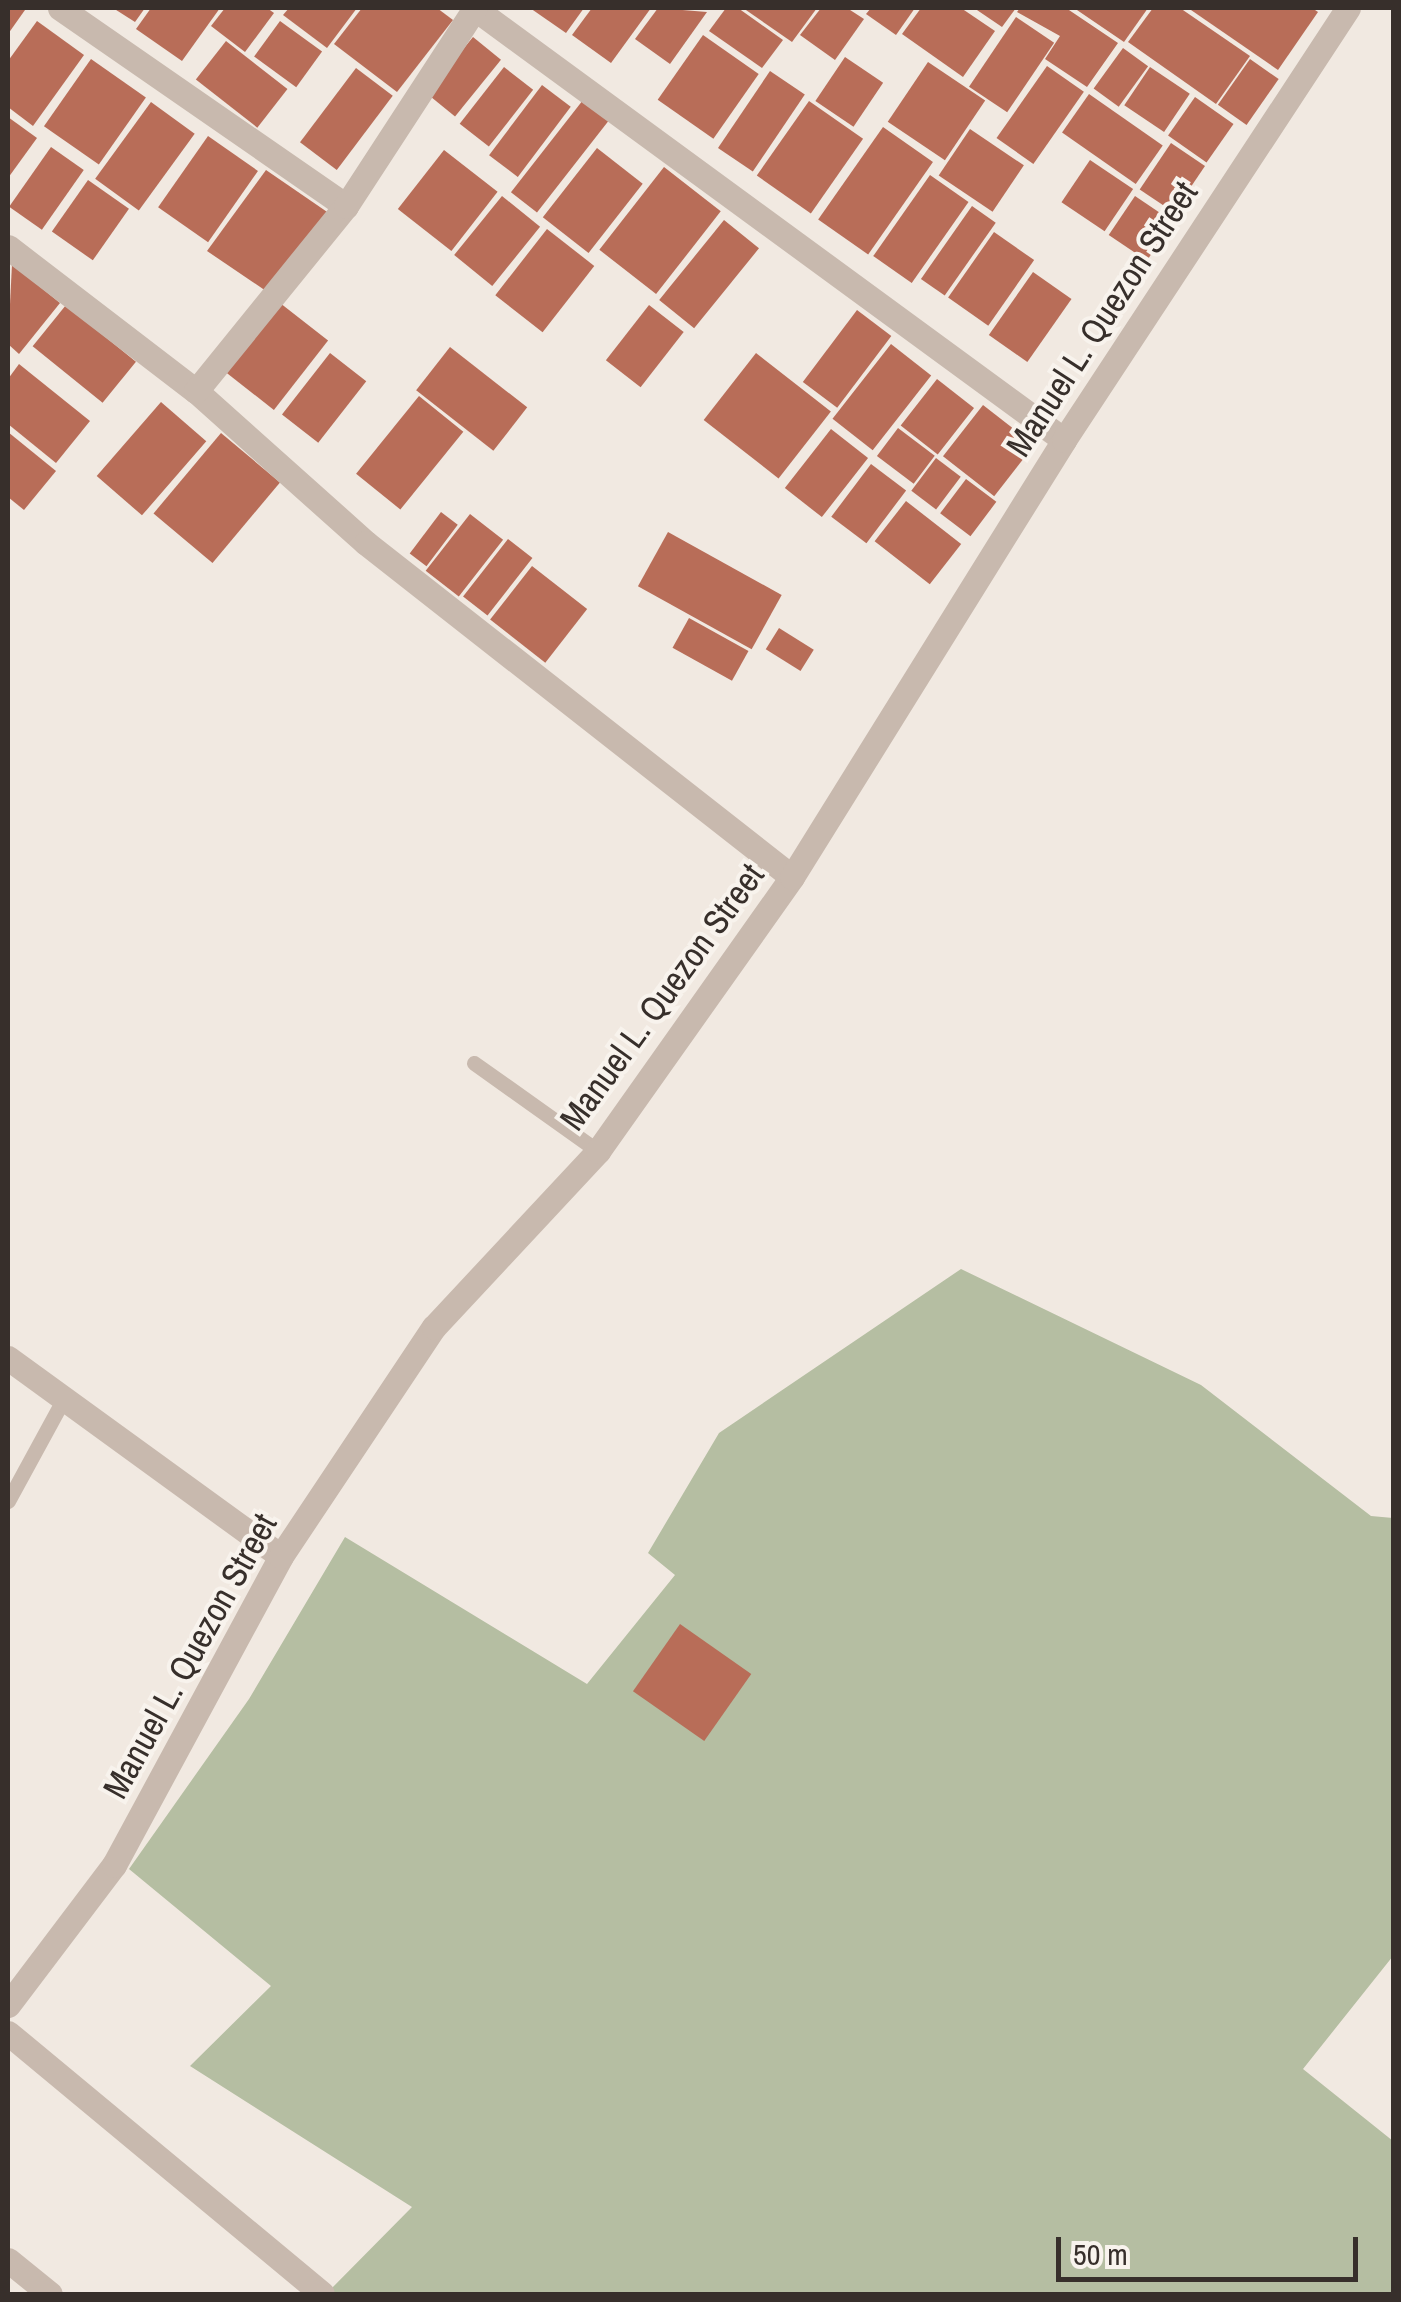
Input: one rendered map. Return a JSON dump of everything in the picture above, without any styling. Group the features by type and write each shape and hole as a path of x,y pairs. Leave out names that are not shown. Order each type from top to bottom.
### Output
{"street":[{"path":"60,8 346,206"},
{"path":"196,391 346,206 475,8 1064,440"},
{"name":"Manuel L. Quezon Street","path":"8,2005 114,1866 282,1556 434,1328 598,1150 792,877 1064,440 1348,8"},
{"path":"8,246 196,391 366,543 792,877"},
{"path":"8,1358 282,1556"},
{"path":"8,2032 322,2294"},
{"path":"8,2260 50,2294"}],"lane":[{"path":"474,1063 598,1150"},
{"path":"8,1501 63,1400"}],"green space":[{"path":"961,1269 1201,1385 1371,1516 1393,1518 1393,1956 1303,2069 1393,2141 1393,2294 333,2294 329,2291 412,2207 190,2066 271,1986 129,1869 249,1699 345,1537 587,1684 675,1575 648,1553 719,1433"}],"building":[{"path":"8,8 25,10 8,34"},
{"path":"113,8 145,8 135,22"},
{"path":"151,8 220,8 182,61 136,29"},
{"path":"225,8 267,8 274,13 245,52 211,26"},
{"path":"289,8 357,8 327,48 283,15"},
{"path":"362,8 437,8 453,20 397,92 334,44"},
{"path":"530,8 584,8 566,33"},
{"path":"592,8 651,8 611,63 572,35"},
{"path":"658,8 707,12 670,64 635,39"},
{"path":"726,8 738,8 783,40 762,68 709,31"},
{"path":"743,8 817,8 792,42"},
{"path":"821,8 847,8 864,19 835,60 800,35"},
{"path":"871,8 915,8 896,35 866,14"},
{"path":"921,8 961,8 995,31 963,77 902,34"},
{"path":"974,8 1016,8 1002,27"},
{"path":"1020,8 1066,8 1118,43 1087,87 1045,59 1060,36 1017,12"},
{"path":"1074,8 1148,8 1124,42"},
{"path":"1153,8 1180,8 1250,56 1216,104 1128,42"},
{"path":"1312,8 1318,12 1278,70 1191,10"},
{"path":"1016,17 1054,43 1007,112 969,87"},
{"path":"37,21 84,55 33,126 8,107 8,61"},
{"path":"280,21 322,52 296,87 254,57"},
{"path":"703,35 759,74 713,139 658,100"},
{"path":"473,37 501,60 455,116 427,94"},
{"path":"226,41 287,89 257,128 196,80"},
{"path":"1123,48 1148,66 1119,107 1094,88"},
{"path":"845,57 883,83 853,127 815,101"},
{"path":"91,59 146,97 99,165 44,126"},
{"path":"1250,59 1279,79 1247,125 1218,105"},
{"path":"928,62 985,101 945,160 888,122"},
{"path":"1047,66 1084,92 1033,164 997,138"},
{"path":"504,67 533,90 489,147 460,124"},
{"path":"1150,67 1190,94 1164,132 1124,105"},
{"path":"356,68 393,96 337,170 300,142"},
{"path":"770,71 805,94 753,172 718,148"},
{"path":"542,85 571,107 518,177 489,155"},
{"path":"1089,94 1163,146 1136,184 1062,133"},
{"path":"1195,97 1234,124 1207,162 1168,136"},
{"path":"583,100 609,120 537,213 511,192"},
{"path":"809,101 863,139 811,213 757,176"},
{"path":"151,102 195,134 139,211 95,179"},
{"path":"8,117 37,138 8,178"},
{"path":"883,127 933,162 868,255 818,220"},
{"path":"970,129 1024,165 993,212 939,175"},
{"path":"208,136 258,171 208,242 158,207"},
{"path":"1171,143 1205,166 1174,212 1140,189"},
{"path":"51,147 84,170 42,230 9,207"},
{"path":"597,148 643,184 589,253 543,217"},
{"path":"444,150 498,192 451,251 398,209"},
{"path":"1090,160 1133,189 1105,231 1061,202"},
{"path":"664,167 721,211 656,294 599,250"},
{"path":"266,170 333,216 266,291 207,251"},
{"path":"930,175 969,202 912,283 873,256"},
{"path":"88,180 129,209 93,260 52,232"},
{"path":"502,196 540,227 492,286 454,255"},
{"path":"1135,196 1173,222 1147,261 1109,235"},
{"path":"972,206 996,223 945,296 921,279"},
{"path":"724,220 759,248 694,328 659,300"},
{"path":"547,229 594,266 543,332 495,295"},
{"path":"994,232 1034,260 988,326 948,298"},
{"path":"12,264 60,303 19,354 8,344"},
{"path":"1033,272 1072,299 1027,362 989,335"},
{"path":"280,303 328,341 274,410 226,372"},
{"path":"66,305 136,362 103,403 33,346"},
{"path":"649,305 684,332 641,387 606,360"},
{"path":"857,310 891,336 837,408 803,382"},
{"path":"891,344 931,375 873,450 833,419"},
{"path":"450,347 527,407 493,451 416,390"},
{"path":"330,353 366,381 318,443 282,414"},
{"path":"756,353 831,411 779,478 704,420"},
{"path":"19,364 90,421 56,463 8,424 8,379"},
{"path":"937,379 974,408 938,454 901,425"},
{"path":"419,396 463,432 400,510 356,474"},
{"path":"161,402 206,441 142,515 97,476"},
{"path":"983,405 1034,445 994,496 943,456"},
{"path":"898,428 935,456 914,484 877,456"},
{"path":"831,429 868,458 822,517 785,488"},
{"path":"8,432 56,471 24,510 8,497"},
{"path":"221,433 280,482 212,563 154,513"},
{"path":"936,458 961,477 936,509 911,491"},
{"path":"871,464 906,490 866,543 831,517"},
{"path":"966,479 996,502 970,536 940,513"},
{"path":"906,501 961,544 930,584 875,541"},
{"path":"441,512 458,525 426,566 410,554"},
{"path":"470,514 503,540 459,597 426,571"},
{"path":"668,532 782,595 752,649 638,586"},
{"path":"508,539 532,558 487,616 463,597"},
{"path":"532,566 587,609 545,663 490,620"},
{"path":"689,618 748,651 732,681 673,648"},
{"path":"779,628 814,650 801,671 766,649"},
{"path":"680,1624 751,1674 704,1741 633,1691"}]}
